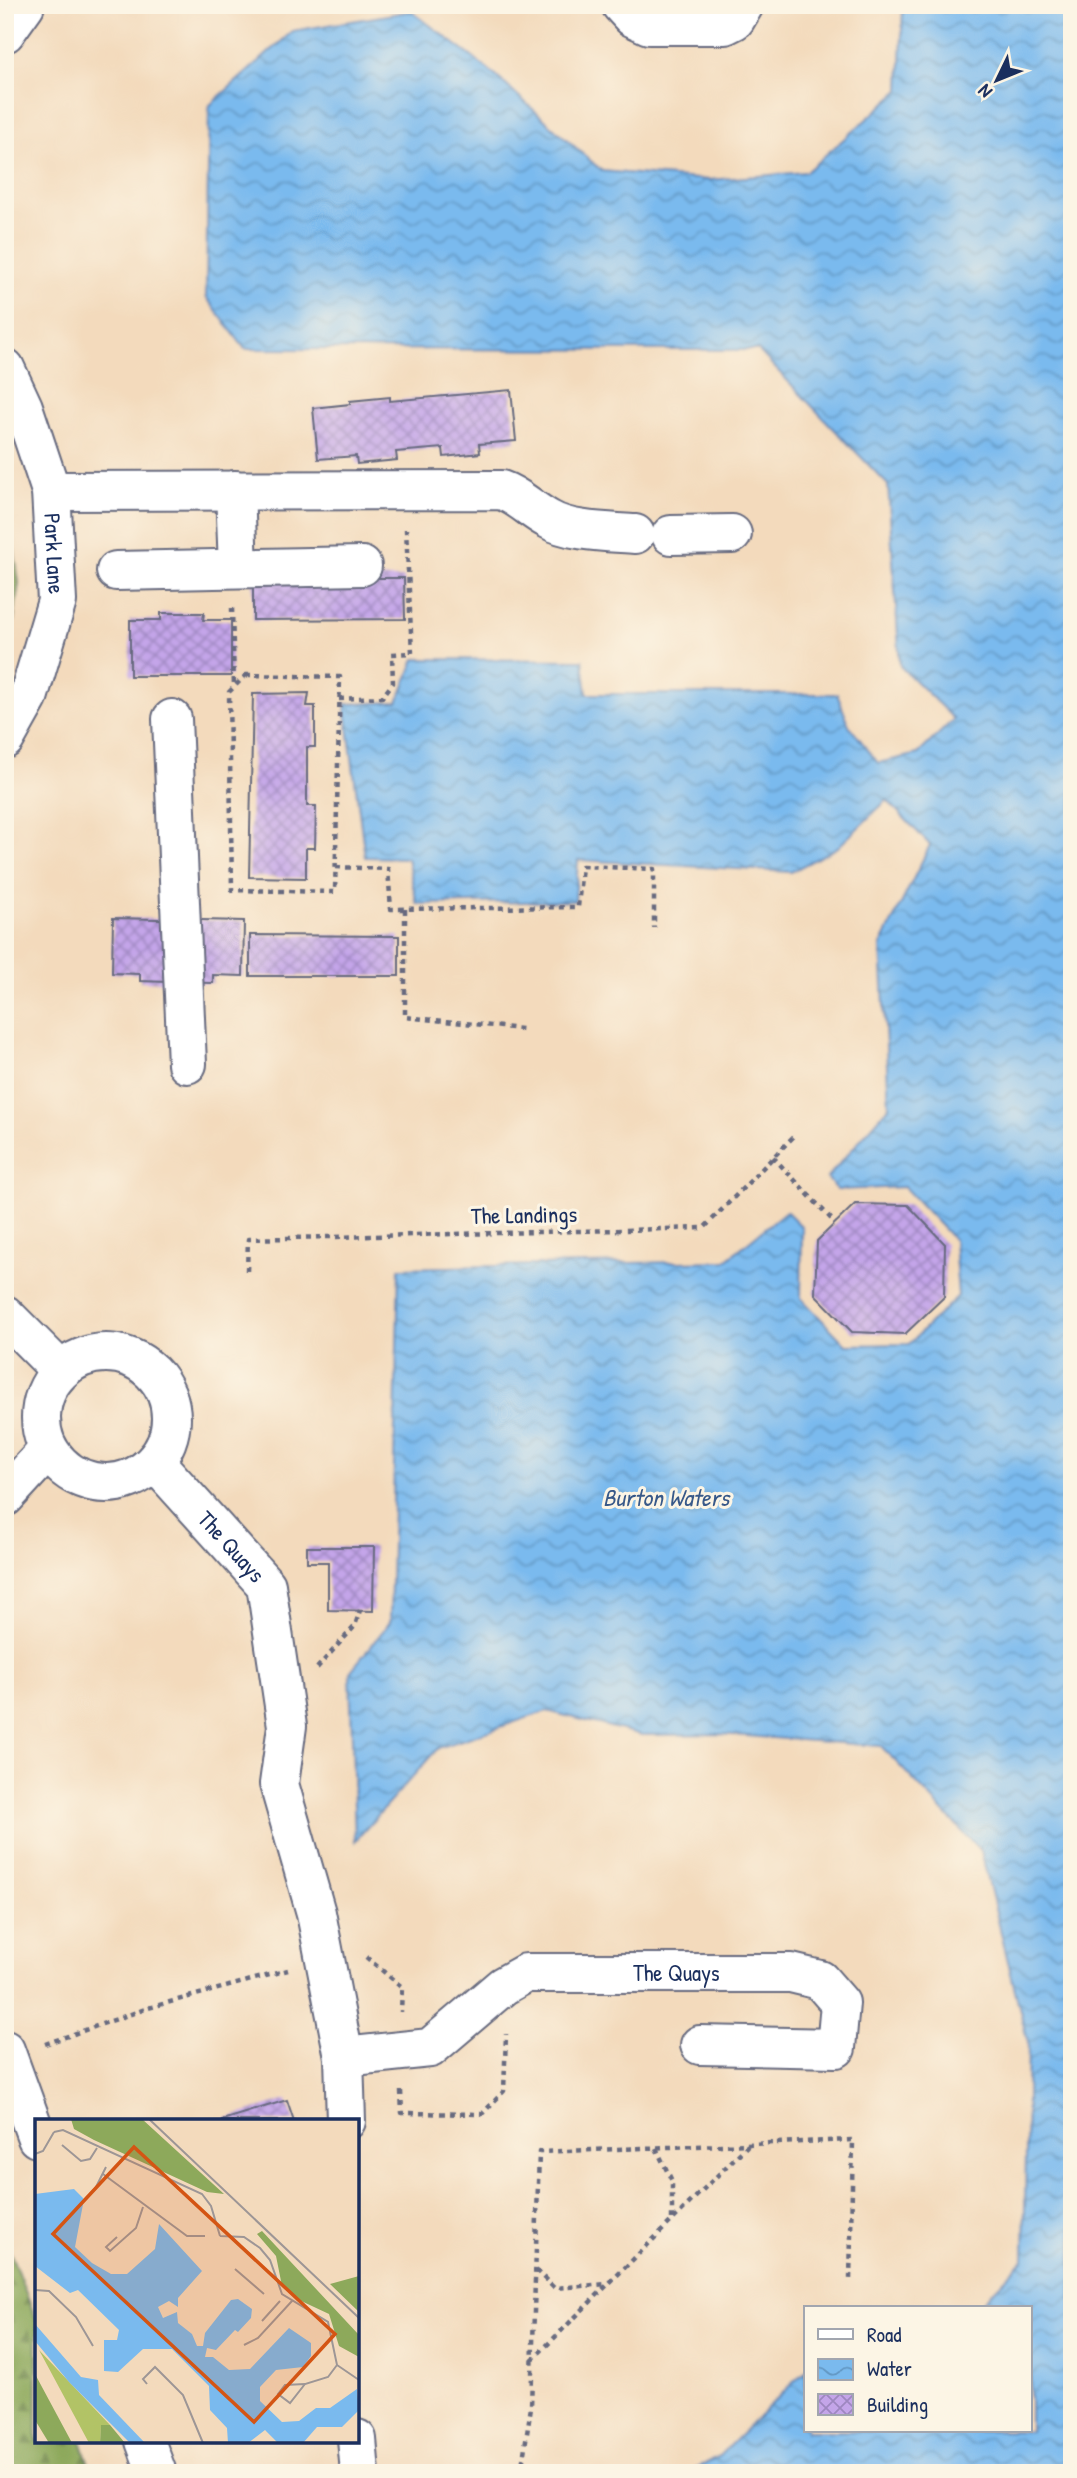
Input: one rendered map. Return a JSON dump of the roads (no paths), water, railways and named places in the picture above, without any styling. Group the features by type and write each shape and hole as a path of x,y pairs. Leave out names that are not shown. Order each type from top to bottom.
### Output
{"street":[{"path":"5,33 25,5"},
{"path":"621,5 632,17 649,25 725,25 735,20 744,5"},
{"name":"Park Lane","path":"5,368 23,407 51,491 57,601 29,698 5,739"},
{"path":"51,491 501,489 513,494 547,519 562,525 641,534 732,534"},
{"path":"234,568 235,490"},
{"path":"116,571 362,566"},
{"path":"172,719 187,1064"},
{"path":"5,1315 60,1370"},
{"path":"99,1352 123,1355 148,1368 163,1386 170,1409 171,1424 168,1437 155,1462 146,1470 128,1479 107,1484 97,1483 83,1480 66,1471 48,1450 41,1430 40,1408 48,1387 60,1370 79,1358 99,1352"},
{"path":"5,1497 48,1450"},
{"name":"The Quays","path":"155,1462 266,1585 287,1726 279,1784 316,1913 344,2057 346,2119"},
{"name":"The Quays","path":"344,2057 430,2048 507,1984 527,1973 791,1973 820,1980 840,2003 836,2048 700,2045"},
{"path":"6,2053 35,2133"},
{"path":"146,2443 157,2473"},
{"path":"357,2443 360,2473"}],"water":[{"name":"Burton Waters","path":"903,5 1072,5 1072,2473 687,2473 719,2456 804,2372 804,2432 1032,2432 1032,2306 979,2306 1024,2259 1028,2043 981,1851 881,1746 720,1734 642,1735 547,1711 438,1748 355,1841 350,1672 390,1622 399,1268 725,1261 786,1211 802,1227 801,1298 846,1345 909,1344 958,1296 954,1240 904,1187 837,1190 827,1178 889,1107 881,945 930,845 887,800 838,847 791,872 578,860 575,901 417,904 407,858 365,857 345,704 398,702 415,659 583,660 587,694 837,694 849,725 878,763 918,754 954,719 900,666 888,485 758,350 245,349 206,297 209,106 293,31 411,11 488,69 602,171 709,180 806,172 900,90"}]}
